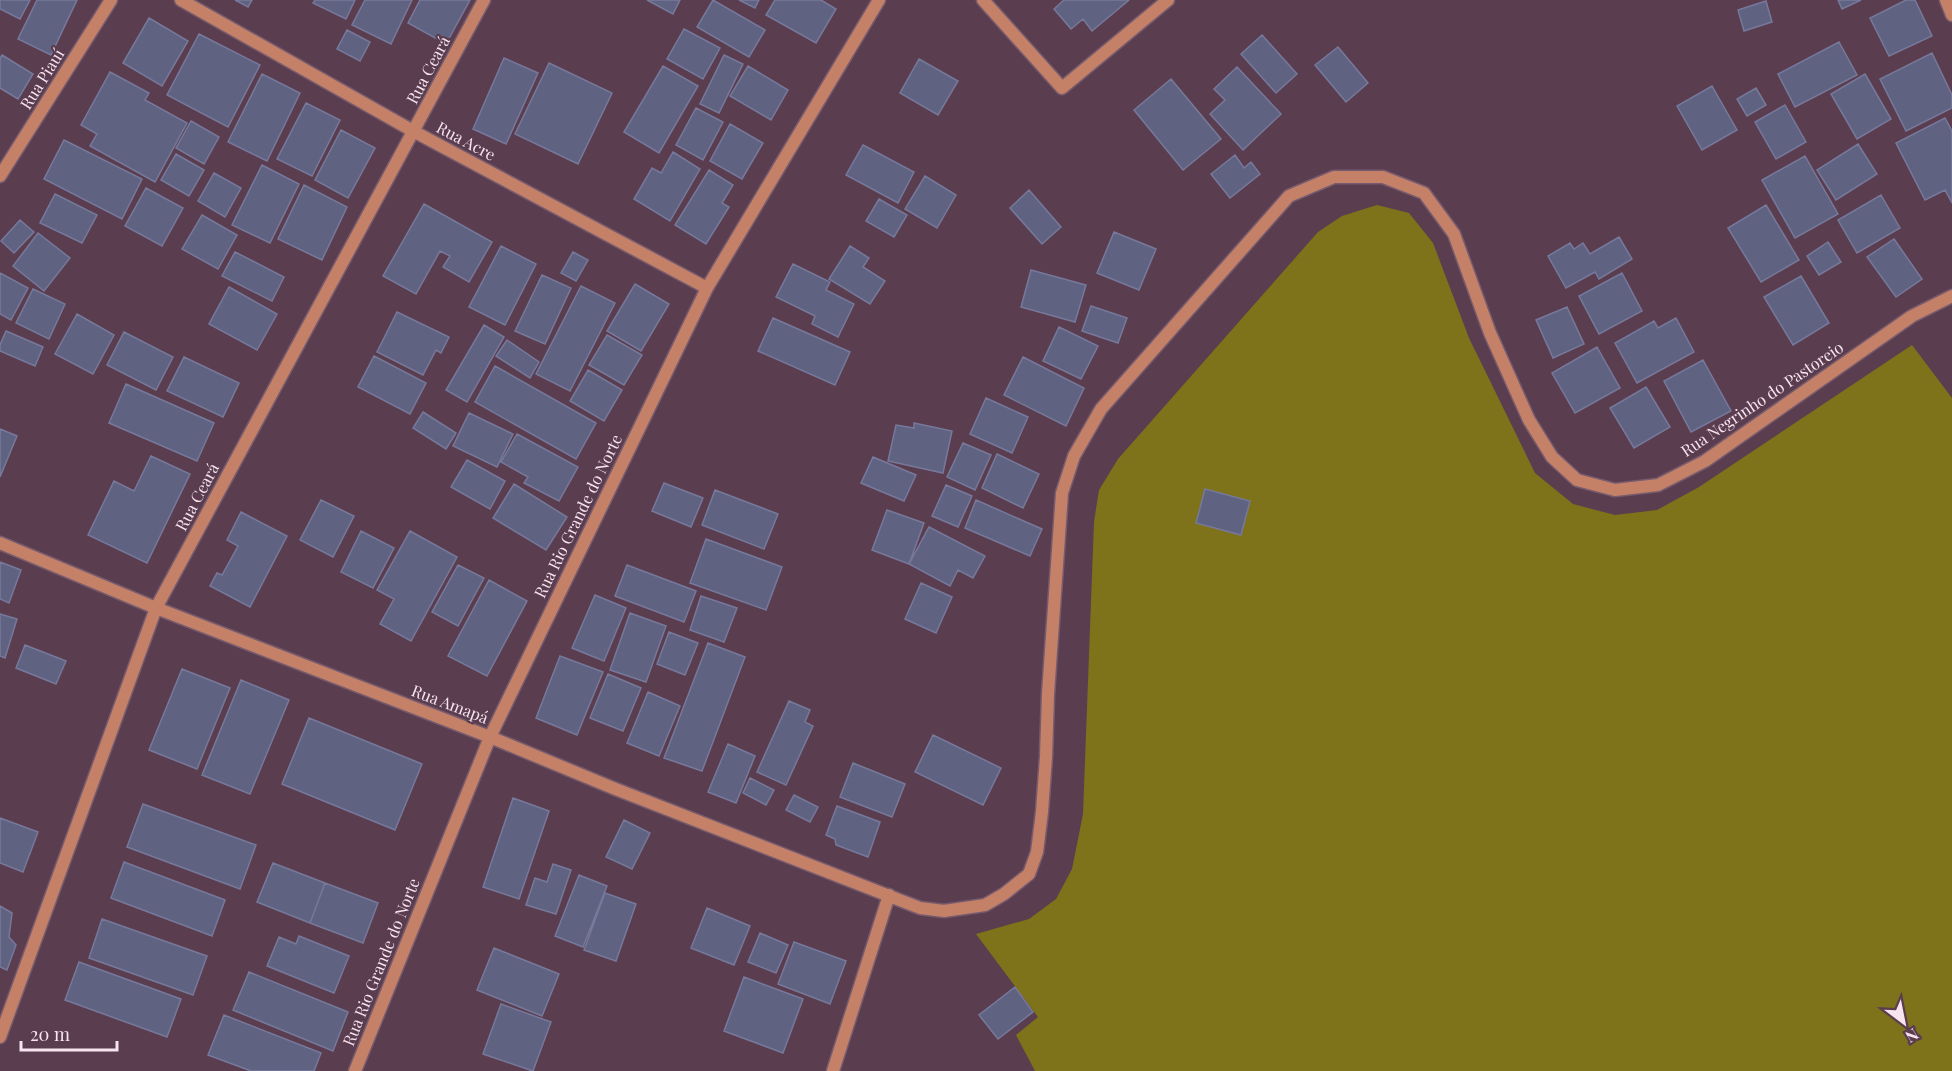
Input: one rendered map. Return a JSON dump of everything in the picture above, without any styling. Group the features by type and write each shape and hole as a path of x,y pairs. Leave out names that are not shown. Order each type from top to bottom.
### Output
{"street":[{"name":"Rua Piauí","path":"0,176 111,0"},
{"name":"Rua Acre","path":"181,0 413,131 707,288"},
{"name":"Rua Ceará","path":"0,1037 156,608 484,0"},
{"name":"Rua Rio Grande do Norte","path":"355,1071 490,737 707,288 879,0"},
{"path":"983,0 1062,88 1168,0"},
{"path":"1946,0 1952,15"},
{"name":"Rua Negrinho do Pastoreio","path":"889,895 932,911 974,908 994,900 1029,874 1037,852 1042,812 1047,694 1062,493 1074,456 1101,409 1289,196 1334,177 1383,177 1424,193 1454,234 1500,355 1529,420 1552,457 1577,480 1615,490 1658,485 1705,460 1912,316 1952,296"},
{"name":"Rua Amapá","path":"0,543 156,608 889,895"},
{"path":"832,1071 889,895"}],"shaded area":[{"path":"1377,205 1409,213 1433,243 1469,338 1535,473 1573,504 1615,515 1657,510 1699,487 1912,345 1952,398 1952,1071 1035,1071 1016,1035 1038,1017 976,934 1029,919 1056,899 1072,869 1083,814 1094,522 1099,490 1118,459 1318,232 1342,216"}],"building":[{"path":"0,0 30,0 20,19 0,9"},
{"path":"37,0 77,0 51,55 18,39"},
{"path":"235,0 252,0 248,7"},
{"path":"315,0 355,0 346,19 313,3"},
{"path":"365,0 412,0 391,44 352,25"},
{"path":"420,0 470,0 446,44 408,23"},
{"path":"647,0 680,0 673,14"},
{"path":"713,0 765,30 749,57 697,27"},
{"path":"739,0 759,0 755,8"},
{"path":"775,0 821,0 836,9 816,43 766,15"},
{"path":"1064,0 1129,0 1092,31 1083,19 1071,29 1054,9"},
{"path":"1838,0 1861,0 1842,9"},
{"path":"1906,0 1915,0 1932,36 1889,56 1870,18"},
{"path":"1766,1 1772,22 1744,31 1738,10"},
{"path":"149,18 188,41 162,86 123,63"},
{"path":"684,29 720,48 703,79 667,59"},
{"path":"347,30 370,42 360,61 337,49"},
{"path":"199,34 260,65 228,127 167,95"},
{"path":"1262,35 1297,74 1276,93 1241,54"},
{"path":"1839,42 1857,75 1795,107 1778,74"},
{"path":"1338,47 1368,83 1346,102 1315,65"},
{"path":"1932,53 1952,95 1952,108 1906,131 1880,79"},
{"path":"2,55 33,74 18,99 0,88"},
{"path":"724,55 743,64 719,113 700,104"},
{"path":"504,58 538,73 506,144 473,129"},
{"path":"919,59 958,81 938,115 900,93"},
{"path":"549,63 612,93 578,164 515,134"},
{"path":"663,66 698,86 659,153 624,132"},
{"path":"748,66 788,90 771,120 730,96"},
{"path":"1237,67 1281,114 1243,150 1210,114 1225,100 1214,89"},
{"path":"110,72 149,93 145,100 187,123 155,182 90,146 97,134 81,125"},
{"path":"262,74 300,93 267,161 228,142"},
{"path":"1865,74 1891,119 1857,139 1831,94"},
{"path":"1171,79 1221,139 1183,170 1134,110"},
{"path":"1712,86 1737,130 1702,150 1677,106"},
{"path":"1756,88 1766,105 1747,116 1737,99"},
{"path":"306,103 340,120 312,176 277,159"},
{"path":"1785,105 1806,142 1776,159 1755,122"},
{"path":"696,108 723,122 703,160 676,145"},
{"path":"1945,118 1952,131 1952,203 1945,190 1925,200 1896,143"},
{"path":"191,121 219,137 204,164 176,148"},
{"path":"730,124 763,143 742,179 710,161"},
{"path":"341,130 375,148 348,198 315,180"},
{"path":"64,140 142,179 122,219 44,179"},
{"path":"1858,144 1877,174 1836,200 1817,170"},
{"path":"863,145 914,172 898,203 846,175"},
{"path":"673,152 700,169 670,221 634,199 652,168 661,173"},
{"path":"176,154 204,170 189,196 161,180"},
{"path":"1235,155 1244,168 1251,162 1260,174 1230,198 1211,174"},
{"path":"1805,156 1838,214 1795,238 1762,180"},
{"path":"262,165 299,184 270,243 232,225"},
{"path":"709,170 733,185 722,203 729,207 706,244 675,225"},
{"path":"214,173 241,188 225,217 198,201"},
{"path":"925,176 956,195 937,228 905,209"},
{"path":"304,185 347,207 322,260 278,239"},
{"path":"146,188 183,208 162,246 125,226"},
{"path":"1029,190 1061,227 1042,244 1010,208"},
{"path":"55,194 97,215 82,243 40,223"},
{"path":"1881,195 1900,228 1857,253 1838,220"},
{"path":"879,199 907,215 894,237 866,221"},
{"path":"424,204 492,242 469,282 443,267 450,256 440,251 416,294 383,276"},
{"path":"1766,205 1799,260 1761,282 1728,228"},
{"path":"202,215 237,235 218,269 182,249"},
{"path":"20,220 34,232 14,253 1,241"},
{"path":"1114,232 1156,249 1139,290 1097,273"},
{"path":"38,233 70,258 44,291 13,266"},
{"path":"1619,237 1632,259 1599,279 1595,272 1566,288 1548,256 1570,243 1574,249 1583,243 1590,254"},
{"path":"1894,239 1922,279 1896,297 1867,257"},
{"path":"1828,242 1841,262 1819,275 1807,256"},
{"path":"501,246 536,264 505,325 469,307"},
{"path":"850,246 869,258 863,267 885,281 870,304 829,279"},
{"path":"235,252 284,277 272,301 222,276"},
{"path":"573,252 588,260 576,281 561,273"},
{"path":"793,264 830,282 826,290 854,304 838,337 812,324 815,316 776,297"},
{"path":"1031,270 1086,285 1075,322 1021,307"},
{"path":"0,273 28,288 11,320 0,314"},
{"path":"1622,273 1642,311 1599,334 1579,296"},
{"path":"542,275 571,288 545,344 515,331"},
{"path":"1801,276 1829,323 1793,345 1764,297"},
{"path":"635,284 669,304 641,351 607,331"},
{"path":"581,286 615,303 570,391 536,374"},
{"path":"229,287 277,314 257,350 209,324"},
{"path":"33,289 65,304 49,339 16,323"},
{"path":"1091,306 1127,318 1118,343 1082,331"},
{"path":"1567,307 1584,344 1553,358 1536,320"},
{"path":"397,312 449,337 441,353 436,350 423,375 377,352"},
{"path":"77,314 114,335 93,374 55,354"},
{"path":"773,318 850,352 835,385 758,351"},
{"path":"1676,318 1694,352 1637,383 1615,343 1654,321 1658,328"},
{"path":"484,325 504,337 467,402 446,390"},
{"path":"1059,327 1098,346 1081,379 1043,361"},
{"path":"6,331 43,347 35,366 0,351"},
{"path":"124,332 173,357 156,390 107,365"},
{"path":"607,335 642,355 624,385 589,365"},
{"path":"507,340 539,362 530,378 496,356"},
{"path":"1597,347 1620,388 1575,413 1552,373"},
{"path":"374,356 426,383 410,414 358,387"},
{"path":"184,357 239,383 223,417 167,391"},
{"path":"1023,357 1084,388 1066,426 1004,395"},
{"path":"1703,360 1731,411 1691,432 1664,381"},
{"path":"495,366 596,423 576,459 475,402"},
{"path":"588,370 622,390 604,421 570,401"},
{"path":"126,384 214,423 197,461 109,423"},
{"path":"1646,387 1670,427 1634,448 1610,408"},
{"path":"986,398 1028,417 1012,453 970,434"},
{"path":"423,412 456,433 446,449 413,428"},
{"path":"469,413 513,434 497,467 453,446"},
{"path":"914,423 952,431 943,473 888,461 896,425 914,428"},
{"path":"0,429 17,436 0,477"},
{"path":"517,434 578,467 559,501 524,483 528,477 501,462"},
{"path":"963,443 991,455 975,490 947,477"},
{"path":"997,454 1039,474 1023,508 982,488"},
{"path":"151,456 190,474 147,563 88,535 114,481 134,491"},
{"path":"873,457 916,475 904,501 861,483"},
{"path":"467,460 505,481 490,509 451,487"},
{"path":"664,483 703,498 691,527 652,511"},
{"path":"514,484 567,517 546,550 493,518"},
{"path":"946,485 972,496 958,527 932,516"},
{"path":"1205,489 1250,501 1241,535 1196,523"},
{"path":"715,490 778,514 764,549 702,525"},
{"path":"321,500 354,516 333,557 300,540"},
{"path":"976,500 1042,529 1030,556 965,528"},
{"path":"887,510 924,523 909,564 872,550"},
{"path":"241,512 287,536 250,607 210,586 217,573 222,575 238,546 227,540"},
{"path":"929,527 985,556 973,578 958,570 950,586 909,564"},
{"path":"361,531 394,548 373,588 341,572"},
{"path":"410,531 457,557 411,641 380,624 394,599 377,590"},
{"path":"706,539 782,567 766,610 690,583"},
{"path":"0,562 21,570 9,603 0,599"},
{"path":"458,565 484,578 458,626 432,612"},
{"path":"627,565 696,591 684,622 615,596"},
{"path":"489,580 527,601 487,676 448,656"},
{"path":"921,583 952,597 936,633 905,619"},
{"path":"595,595 626,608 604,661 572,648"},
{"path":"701,596 737,608 724,642 690,630"},
{"path":"630,613 666,626 646,682 610,670"},
{"path":"0,614 17,619 5,658 0,656"},
{"path":"669,632 698,643 685,675 657,664"},
{"path":"708,643 745,657 702,771 664,758"},
{"path":"25,645 66,661 56,684 16,668"},
{"path":"560,656 603,672 577,735 536,718"},
{"path":"182,669 230,688 197,769 149,750"},
{"path":"608,674 641,688 623,731 590,718"},
{"path":"241,680 289,700 250,794 202,775"},
{"path":"648,692 680,706 659,756 627,743"},
{"path":"789,701 810,710 805,722 813,726 786,785 757,772"},
{"path":"309,718 422,764 395,830 282,784"},
{"path":"933,735 1001,768 983,805 915,772"},
{"path":"728,744 755,756 736,803 708,792"},
{"path":"853,763 905,784 892,817 840,797"},
{"path":"750,778 774,790 766,805 743,793"},
{"path":"794,795 818,807 810,822 786,810"},
{"path":"513,798 549,811 519,899 483,887"},
{"path":"143,804 256,845 240,889 127,847"},
{"path":"837,806 880,822 868,857 836,845 835,839 826,835"},
{"path":"0,818 38,832 23,872 0,863"},
{"path":"624,820 650,833 632,869 606,857"},
{"path":"124,862 225,900 212,936 111,898"},
{"path":"273,863 325,883 310,923 257,902"},
{"path":"553,864 571,870 556,914 526,905 535,878 547,882"},
{"path":"579,875 607,886 583,947 555,936"},
{"path":"325,883 378,903 363,943 310,923"},
{"path":"605,893 636,904 616,961 584,950"},
{"path":"0,906 12,913 9,937 16,945 7,970 0,967"},
{"path":"707,908 750,926 734,965 691,948"},
{"path":"102,919 207,956 193,995 89,958"},
{"path":"760,933 788,945 776,973 748,962"},
{"path":"299,936 349,956 334,993 267,966 279,937 296,944"},
{"path":"794,942 846,961 830,1004 778,984"},
{"path":"494,948 559,974 542,1016 477,990"},
{"path":"79,962 181,999 167,1037 65,1000"},
{"path":"249,972 348,1012 333,1051 233,1010"},
{"path":"744,977 803,999 783,1053 724,1031"},
{"path":"1015,987 1033,1012 998,1039 979,1015"},
{"path":"501,1004 551,1022 533,1071 483,1054"},
{"path":"224,1015 321,1053 314,1071 251,1071 208,1055"}]}
